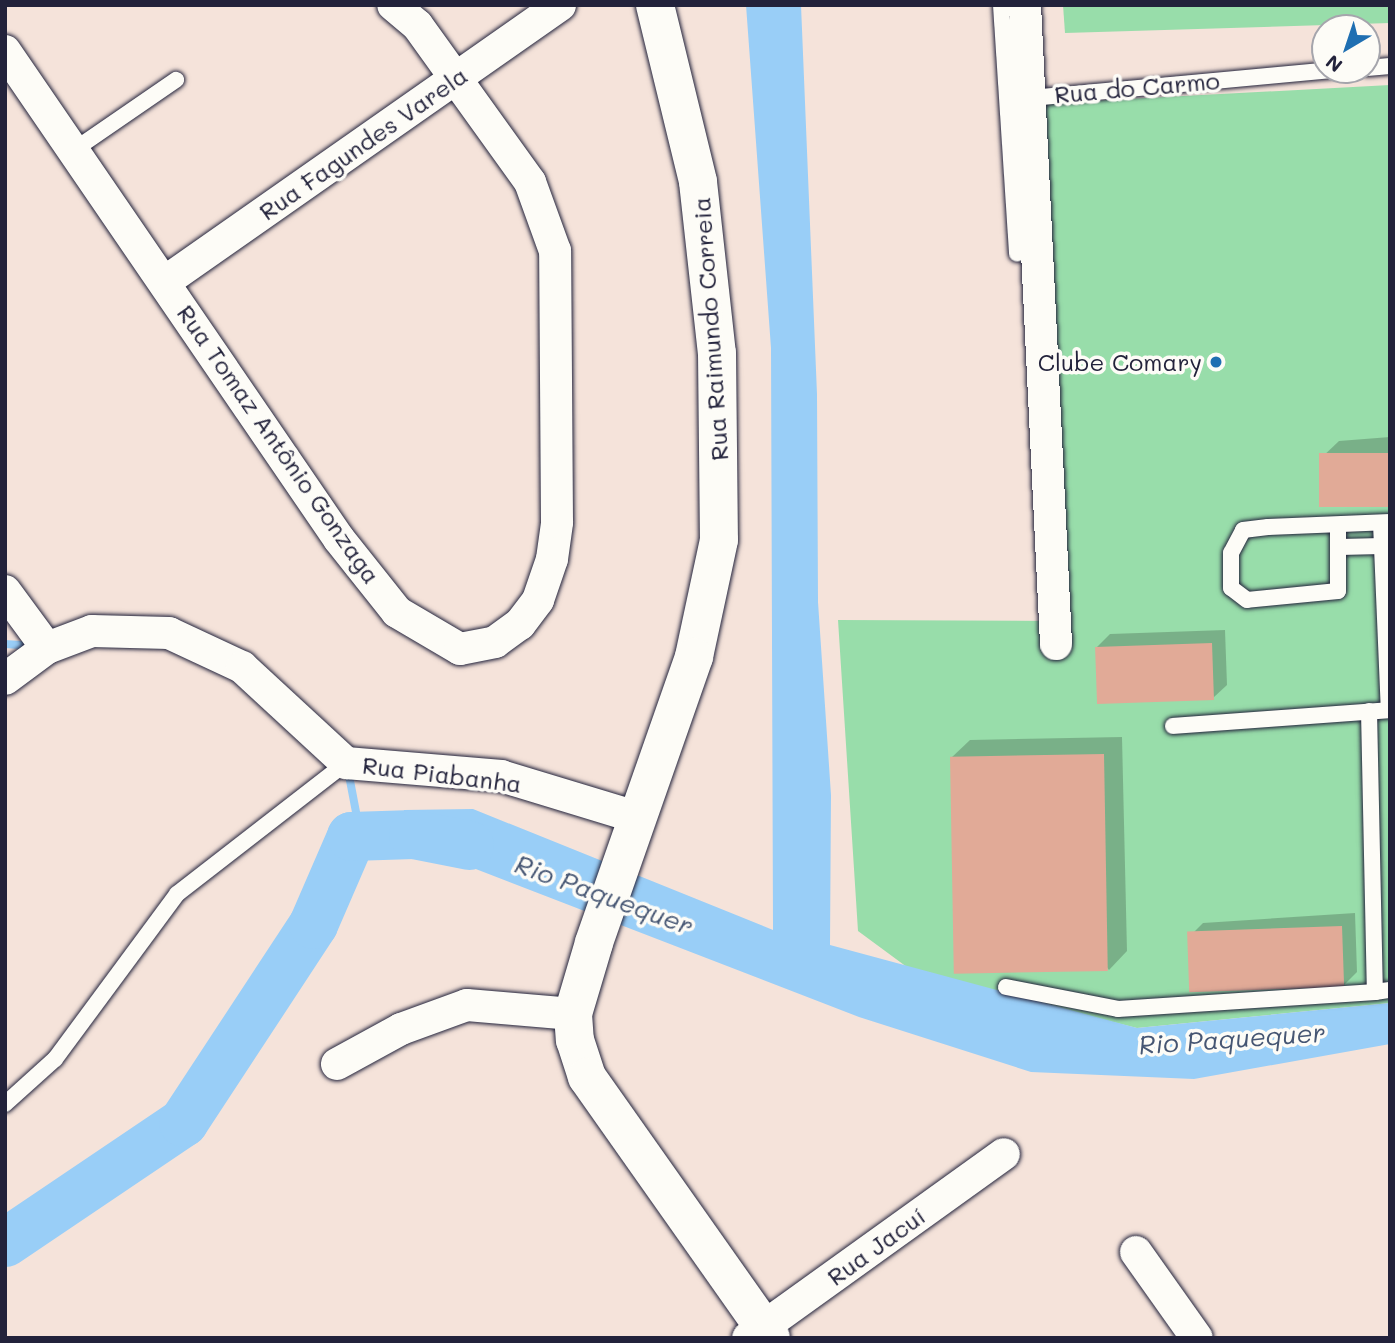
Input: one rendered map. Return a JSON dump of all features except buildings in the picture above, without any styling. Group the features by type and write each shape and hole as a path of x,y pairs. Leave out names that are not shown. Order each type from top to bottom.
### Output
{"street":[{"name":"Rua Tomaz Antônio Gonzaga","path":"5,51 166,281 339,540 397,612 460,649 495,642 538,600 552,559 558,278 549,222 530,182 417,25 393,5"},
{"name":"Rua Fagundes Varela","path":"166,281 560,5"},
{"name":"Rua Raimundo Correia","path":"573,1014 594,943 627,854 709,599 722,454 698,183 655,5"},
{"name":"Rua do Carmo","path":"1024,5 1031,97"},
{"path":"1031,97 1056,644"},
{"path":"5,590 47,648"},
{"name":"Rua Piabanha","path":"5,679 47,648 92,631 127,629 169,633 210,647 346,763 501,776 639,818"},
{"path":"337,1064 411,1025 467,1004 573,1014 587,1077 760,1334"},
{"name":"Rua Jacuí","path":"760,1334 1004,1154"},
{"path":"1136,1252 1197,1338"}],"lane":[{"path":"1001,5 1017,253"},
{"name":"Rua do Carmo","path":"1031,97 1311,72"},
{"path":"74,150 176,80"},
{"path":"1173,726 1390,710 1382,546 1385,522 1243,530 1231,553 1231,588 1247,600 1338,591 1338,525"},
{"path":"1340,547 1382,546"},
{"path":"1006,987 1118,1009 1382,991 1369,710"},
{"path":"5,1104 55,1059 177,894 346,763"}],"green space":[{"path":"1063,5 1390,5 1390,23 1381,23 1381,14 1311,14 1311,25 1065,33"},
{"name":"Clube Comary","path":"1390,85 1390,1003 1137,1028 915,973 858,931 838,620 1053,621 1033,104"}],"water":[{"path":"746,5 801,5 817,394 818,602 831,795 830,945 1137,1028 1390,1003 1390,1044 1194,1079 1031,1072 859,1017 468,866 402,857 404,810 473,809 773,930 771,348"}],"waterway":[{"path":"5,644 34,646"},
{"path":"348,770 357,817 351,836"},
{"name":"Rio Paquequer","path":"5,1242 183,1122 313,924 351,836 413,834 469,845"}],"place":[{"name":"Clube Comary","path":"1216,362"}]}
